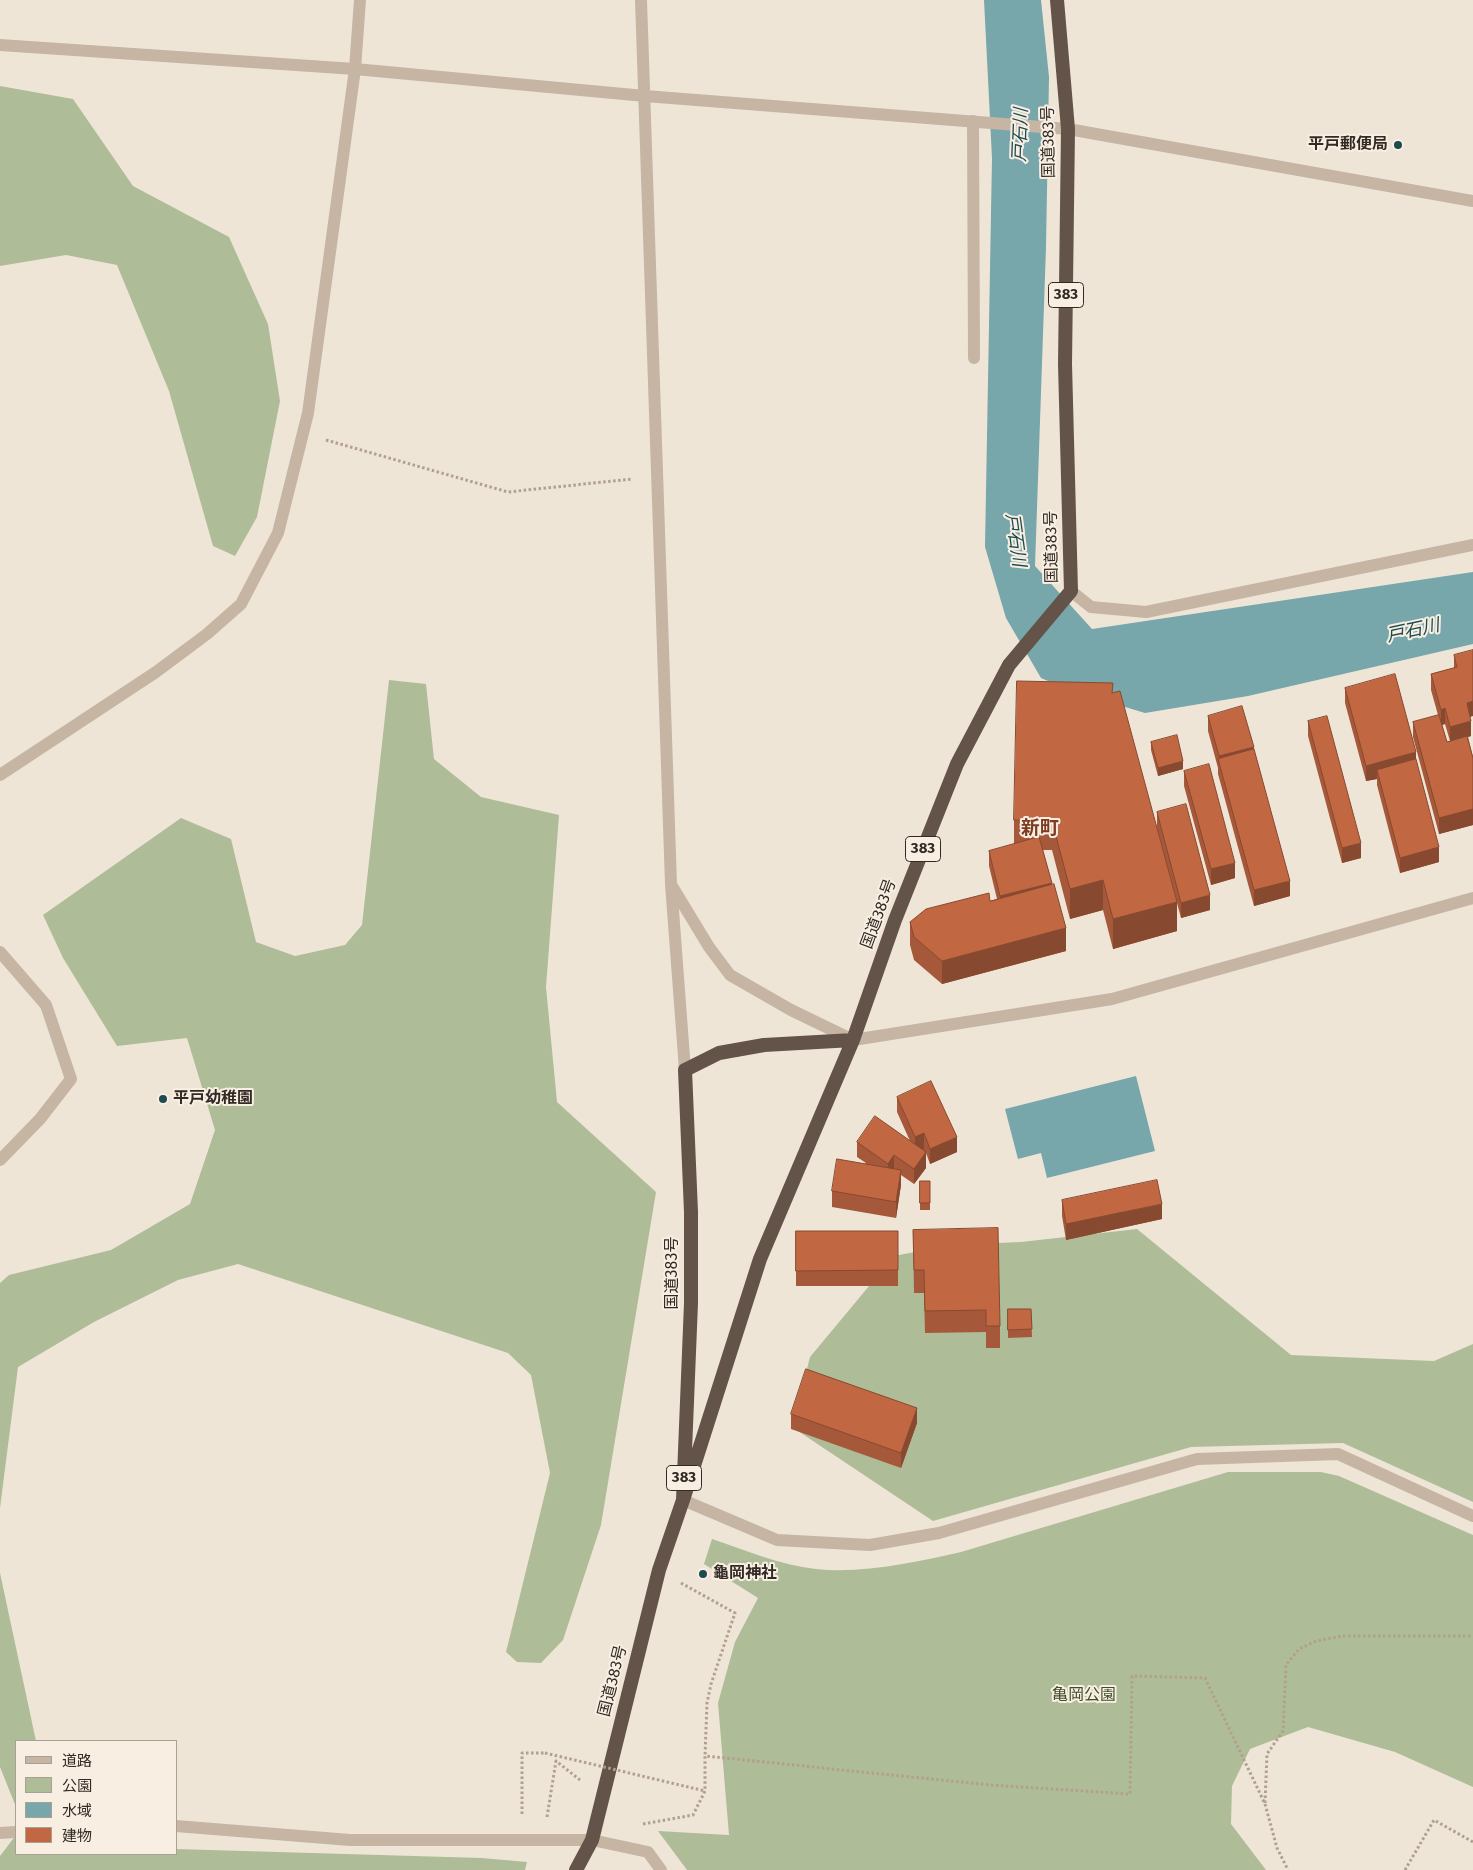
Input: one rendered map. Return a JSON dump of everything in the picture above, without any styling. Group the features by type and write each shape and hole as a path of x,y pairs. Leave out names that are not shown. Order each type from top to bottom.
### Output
{"highway":[{"name":"国道383号","path":"576,1870 592,1840 659,1570 760,1259 853,1040 895,920 957,764 1009,666 1071,591 1064,364 1068,129 1057,0"},
{"path":"685,1070 719,1053 764,1045 853,1040"},
{"name":"国道383号","path":"683,1500 691,1303 691,1212 685,1070"}],"street":[{"path":"0,775 156,672 208,634 241,604 278,532 308,413 355,69 360,0"},
{"path":"641,0 671,884 685,1070"},
{"path":"0,45 355,69 645,96 1068,129 1473,201"},
{"path":"973,121 974,358"},
{"path":"1071,591 1091,607 1146,612 1473,545"},
{"path":"671,884 709,947 730,975 790,1010 853,1040 1112,999 1473,898"},
{"path":"0,952 46,1005 71,1078 40,1119 0,1160"},
{"path":"683,1500 777,1540 870,1545 948,1531 1197,1459 1338,1454 1473,1516"},
{"path":"178,1826 350,1840 592,1840 648,1852 661,1870"},
{"path":"0,1833 15,1832"}],"path":[{"path":"303,434 508,492 657,476"},
{"path":"652,1821 693,1815 705,1791 704,1756 711,1684 735,1613 659,1570"},
{"path":"1265,1804 1267,1754 1283,1731 1286,1665 1299,1649 1316,1641 1342,1636 1473,1636"},
{"path":"704,1756 990,1785 1130,1794 1132,1676 1204,1678 1265,1804 1277,1848 1288,1870"},
{"path":"522,1840 522,1753 545,1753 705,1791"},
{"path":"544,1840 556,1761 589,1787 604,1791"},
{"path":"1405,1870 1434,1820 1473,1842"}],"green space":[{"path":"0,86 73,99 133,186 229,237 268,324 280,401 257,517 235,556 213,546 169,391 117,265 66,255 0,266"},
{"path":"389,680 426,684 434,759 481,797 559,815 546,987 557,1102 656,1192 601,1525 563,1640 541,1663 517,1662 506,1652 550,1473 531,1375 508,1353 238,1264 178,1280 94,1322 18,1367 0,1508 0,1283 9,1275 111,1250 190,1204 215,1130 187,1038 117,1046 63,958 43,915 181,818 231,839 256,942 295,956 345,945 362,925"},
{"path":"1137,1229 1291,1355 1434,1361 1473,1344 1473,1502 1343,1443 1191,1447 933,1521 792,1427 810,1357 894,1256 951,1245 1021,1242"},
{"name":"亀岡公園","path":"1228,1472 1321,1472 1339,1476 1473,1535 1473,1787 1395,1752 1308,1727 1250,1749 1232,1786 1231,1824 1266,1870 687,1870 658,1831 729,1835 718,1703 735,1642 758,1598 704,1564 712,1539 763,1557 816,1569 852,1570 889,1566 961,1552"},
{"path":"0,1573 36,1740 15,1740 15,1804 0,1767"},
{"path":"15,1836 15,1855 178,1855 178,1849 482,1858 527,1862 525,1870 0,1870 0,1856"}],"water":[{"name":"戸石川","path":"984,0 1041,0 1049,77 1046,247 1035,566 1092,629 1473,572 1473,644 1248,696 1145,713 1069,690 1041,678 1006,618 985,547 992,158"},
{"path":"1136,1076 1155,1151 1047,1178 1041,1153 1018,1159 1005,1109"}],"building":[{"path":"1473,650 1473,701 1467,703 1471,721 1450,727 1445,708 1441,710 1431,674 1457,667 1454,655"},
{"path":"1395,674 1416,752 1366,766 1345,688"},
{"path":"1017,681 1113,683 1112,693 1120,691 1177,902 1113,919 1103,880 1070,889 1052,821 1014,820"},
{"path":"1242,706 1254,747 1219,756 1208,716"},
{"path":"1439,715 1447,742 1467,736 1473,758 1473,809 1439,818 1413,722"},
{"path":"1327,716 1361,843 1342,848 1308,721"},
{"path":"1177,735 1183,761 1158,768 1151,742"},
{"path":"1254,749 1290,881 1254,890 1218,759"},
{"path":"1416,759 1439,847 1400,858 1377,770"},
{"path":"1209,764 1235,863 1211,869 1184,771"},
{"path":"1186,804 1210,895 1181,903 1157,812"},
{"path":"1039,837 1052,883 1000,896 989,851"},
{"path":"1054,884 1066,928 942,961 914,937 910,922 926,909 989,893 990,901"},
{"path":"931,1081 957,1137 930,1149 924,1133 915,1137 897,1097"},
{"path":"875,1116 926,1152 914,1169 894,1155 888,1164 857,1142"},
{"path":"837,1159 901,1170 896,1202 832,1191"},
{"path":"1157,1180 1162,1204 1066,1224 1062,1200"},
{"path":"920,1181 930,1181 930,1203 920,1203"},
{"path":"998,1228 1000,1326 986,1326 986,1310 925,1311 924,1270 914,1270 913,1230"},
{"path":"796,1231 898,1231 898,1270 796,1271"},
{"path":"1008,1309 1031,1309 1032,1329 1008,1330"},
{"path":"806,1369 917,1408 901,1453 791,1414"}],"place":[{"name":"平戸郵便局","path":"1398,145"},
{"name":"平戸幼稚園","path":"163,1099"},
{"name":"龜岡神社","path":"703,1574"}],"district":[{"name":"新町","path":"1040,829"}]}
